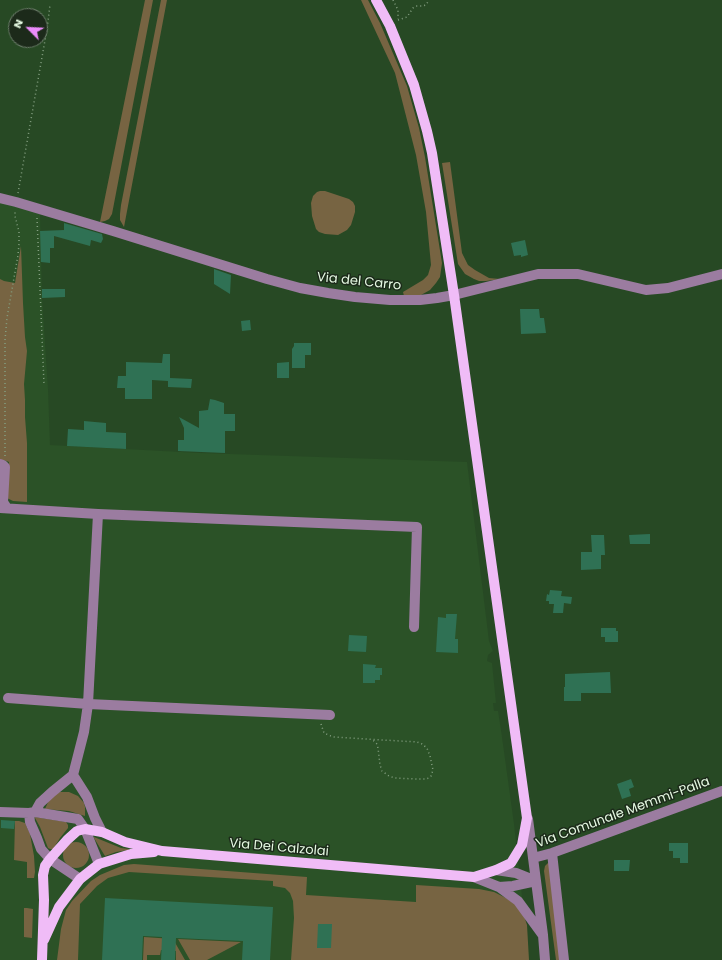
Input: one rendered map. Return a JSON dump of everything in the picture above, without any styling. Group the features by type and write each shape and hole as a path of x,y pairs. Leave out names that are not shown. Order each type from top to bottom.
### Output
{"main road":[{"path":"376,0 390,26 414,85 428,131 454,295 528,818 522,845 510,863 496,870 474,877"},
{"path":"42,960 44,900 43,875 45,866 67,840 77,831 85,829"},
{"name":"Via Dei Calzolai","path":"85,829 102,832 125,842 162,851 474,877"},
{"path":"43,944 59,907 80,879 99,864 131,854 162,851"}],"street":[{"name":"Via del Carro","path":"0,198 120,233 267,280 300,288 355,297 390,300 420,300 454,295 538,274 578,274 646,290 668,288 722,274"},
{"path":"1,466 5,467 2,507 98,514 417,527 414,627"},
{"path":"80,879 50,859 41,850 30,822 32,812 40,803 73,775 84,732 88,704 98,514"},
{"path":"8,698 88,704 325,714"},
{"path":"73,775 87,797 102,832"},
{"name":"Via Comunale Memmi-Palla","path":"533,858 552,853 722,791"},
{"path":"0,812 32,812 78,819 85,829 99,864"},
{"path":"528,818 545,960"},
{"path":"552,853 564,960"},
{"path":"496,870 516,873 536,881"},
{"path":"474,877 499,887 518,901 543,935"},
{"path":"499,887 513,886 536,881"}],"path":[{"path":"393,0 398,10 398,19 402,19 407,17 417,6 426,5 429,0"},
{"path":"1,466 5,460 5,340 19,244 19,232 15,216 16,202 50,5"},
{"path":"36,208 44,384"},
{"path":"325,714 322,729 324,733 333,737 417,742 422,744 427,748 430,756 433,770 431,776 425,779 395,778 389,776 382,771 377,744 372,740"}],"shaded area":[{"path":"145,0 153,0 112,214 109,219 100,222"},
{"path":"161,0 167,0 124,227 120,220 121,205"},
{"path":"361,0 368,0 380,23 407,86 419,128 425,157 442,263 440,277 430,290 421,295 404,296 403,292 423,280 428,275 431,265 426,212 416,155 395,73"},
{"path":"450,162 462,253 468,265 475,270 489,278 500,279 479,281 465,274 458,264 442,163"},
{"path":"320,191 325,191 349,199 355,206 355,212 351,225 347,230 338,235 325,234 316,229 312,216 311,203 313,196"},
{"path":"0,200 40,212 42,298 50,445 200,453 467,462 489,641 493,651 488,655 487,661 492,663 496,703 493,703 494,711 498,711 502,737 514,824 529,960 0,960"},
{"path":"21,246 23,303 27,351 24,384 27,443 27,502 13,501 7,498 9,462 0,460 0,279 15,283"},
{"path":"60,792 69,792 78,796 84,803 85,816 69,811 45,809 49,800"},
{"path":"35,817 66,822 68,825 68,828 53,849 48,848"},
{"path":"15,821 25,823 30,834 34,856 34,878 27,878 27,862 14,860"},
{"path":"94,837 121,848 129,849 105,856"},
{"path":"76,842 85,846 89,855 85,864 76,868 67,864 63,855 67,846"},
{"path":"549,862 561,960 556,960 544,871 545,866"},
{"path":"134,864 307,877 306,895 416,902 416,885 479,889 494,892 516,905 524,916 527,925 529,960 291,960 294,918 293,901 290,893 285,888 273,886 273,881 129,872 108,878 97,886 80,904 78,960 57,960 61,929 66,910 72,901 91,881 100,875 124,865"},
{"path":"24,908 33,909 32,938 24,937"},
{"path":"144,937 173,939 185,960 176,960 176,951 161,950 160,955 147,955 147,960 143,960"},
{"path":"178,939 241,942 207,960 190,960"}],"building":[{"path":"64,223 102,234 103,239 101,243 91,240 90,246 54,236 54,248 50,248 50,263 41,262 40,231 64,230"},
{"path":"525,240 528,255 521,257 521,255 514,256 511,243"},
{"path":"214,269 231,275 230,294 214,284"},
{"path":"42,289 65,289 65,297 42,298"},
{"path":"520,309 539,309 540,318 544,318 546,333 521,334"},
{"path":"250,320 251,330 242,331 241,321"},
{"path":"294,343 311,343 311,355 305,355 305,368 292,368 292,349"},
{"path":"163,354 170,354 170,378 192,379 191,388 168,387 168,381 152,380 152,399 125,399 125,388 117,388 118,376 126,376 126,362 162,363"},
{"path":"289,362 289,378 277,378 277,363"},
{"path":"210,399 224,403 224,414 235,414 235,431 225,431 225,453 178,451 178,440 184,440 184,428 179,417 199,428 199,411 208,410"},
{"path":"84,421 106,423 106,432 126,433 126,449 67,446 68,429 84,430"},
{"path":"650,534 650,544 630,544 629,535"},
{"path":"591,535 604,535 605,555 601,555 601,569 581,570 581,552 592,552"},
{"path":"550,590 562,591 561,596 572,597 571,604 564,603 563,613 553,613 554,604 549,604 549,601 546,601 547,594 549,595"},
{"path":"446,614 457,614 455,639 458,639 458,653 436,652 438,617 446,618"},
{"path":"601,628 616,628 616,631 618,631 618,642 605,642 605,637 601,637"},
{"path":"349,635 367,636 366,652 348,651"},
{"path":"363,664 376,665 375,668 382,668 380,680 375,680 375,683 363,683"},
{"path":"610,672 611,693 581,693 581,701 564,701 565,674"},
{"path":"631,779 634,787 629,789 631,796 622,799 617,784"},
{"path":"1,820 15,821 14,829 1,828"},
{"path":"669,843 688,843 688,863 680,863 680,858 673,858 673,851 669,851"},
{"path":"614,860 630,860 629,871 614,871"},
{"path":"105,898 273,907 270,960 242,960 243,941 176,938 175,960 161,960 162,937 143,936 142,960 102,960"},
{"path":"318,924 332,924 331,948 317,948"}]}
